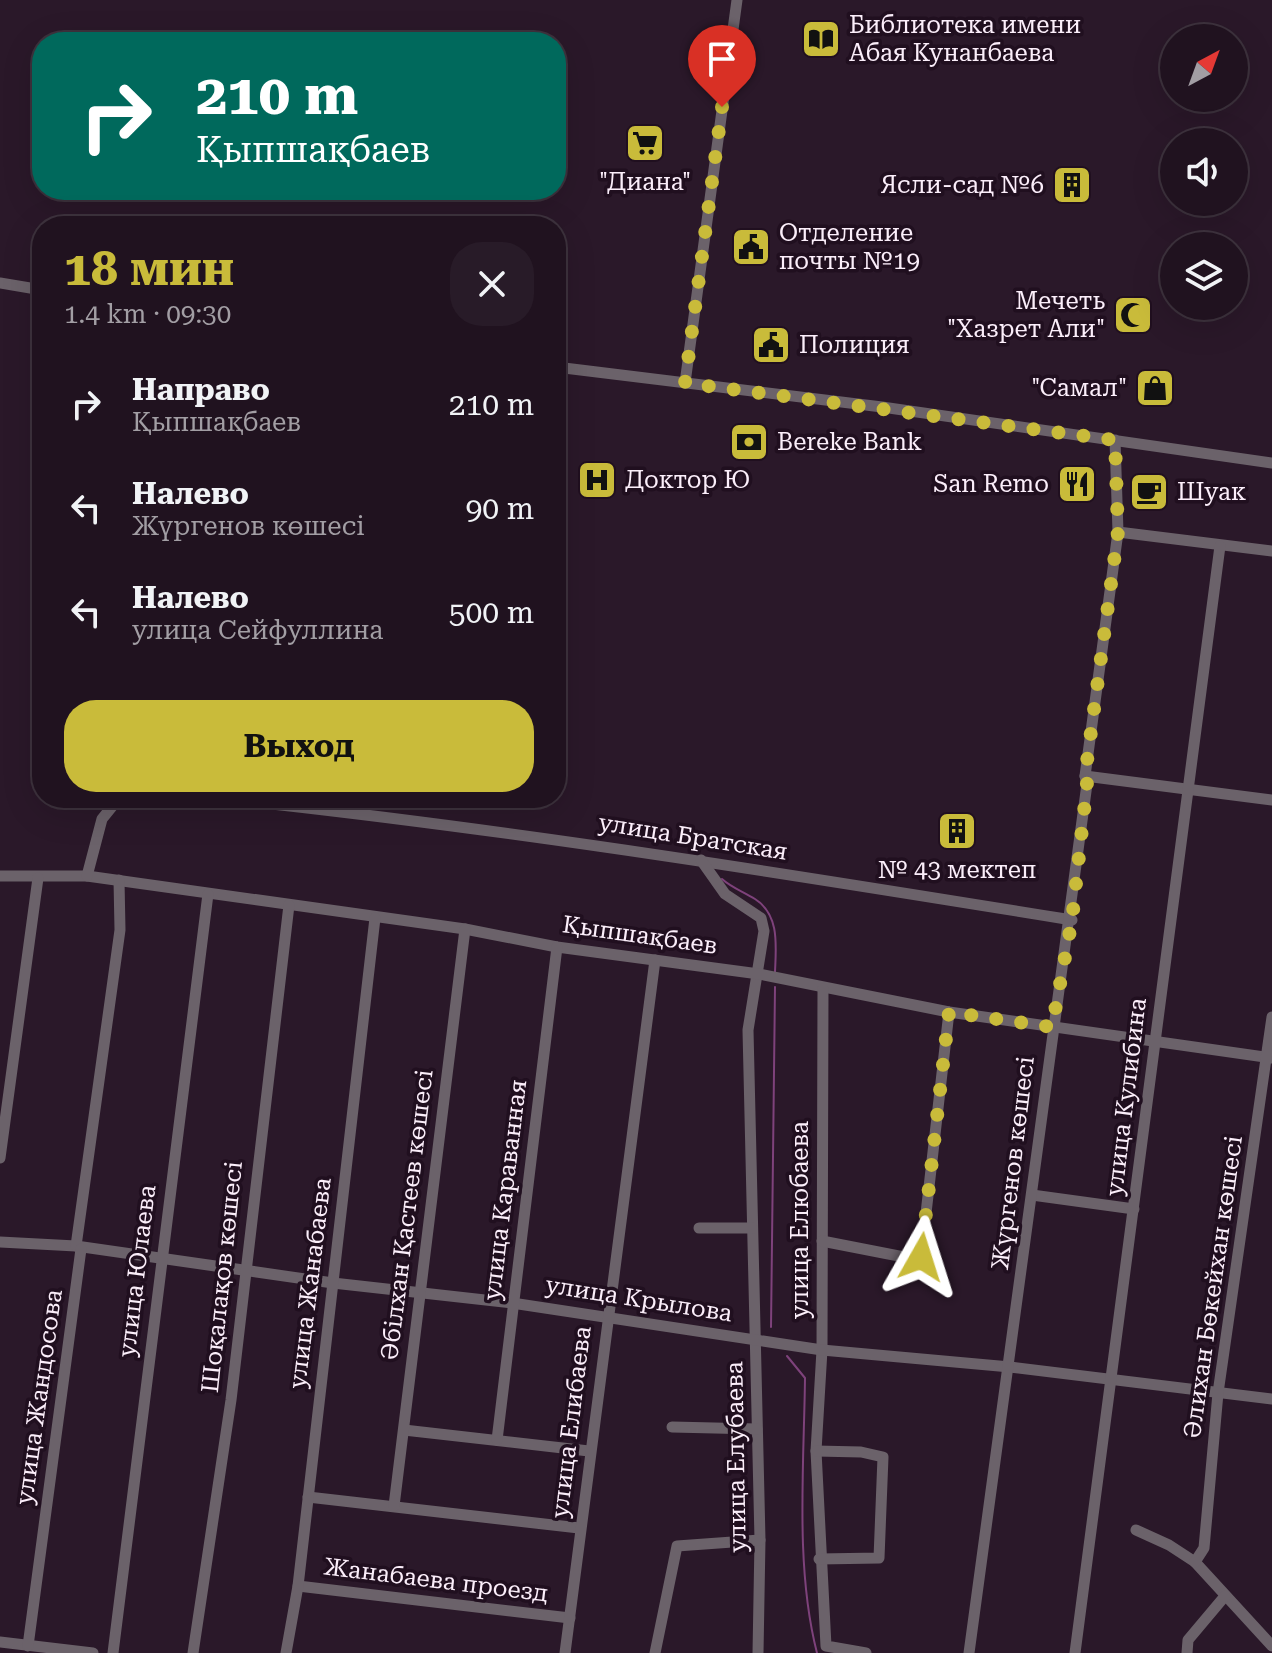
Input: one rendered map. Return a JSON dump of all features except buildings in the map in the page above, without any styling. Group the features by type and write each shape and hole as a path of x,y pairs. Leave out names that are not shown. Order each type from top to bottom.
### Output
{"street":[{"path":"685,383 737,0"},
{"path":"0,283 32,288"},
{"path":"566,368 1272,463"},
{"name":"Жүргенов көшесі","path":"969,1653 1010,1367 1052,1027 1072,920 1087,784 1085,776 1118,532 1115,440"},
{"path":"1118,532 1272,551"},
{"name":"улица Кулибина","path":"1075,1653 1220,546"},
{"path":"1085,776 1272,800"},
{"path":"87,876 102,819 111,808"},
{"name":"улица Братская","path":"308,808 471,826 1072,920"},
{"name":"улица Елубаева","path":"701,860 725,894 761,918 764,931 748,1030 760,1540 758,1653"},
{"name":"Қыпшақбаев","path":"0,876 87,876 465,929 557,947 759,974 949,1012 1269,1057"},
{"path":"0,1158 38,878"},
{"name":"улица Жандосова","path":"28,1646 120,930 119,880"},
{"name":"улица Юлаева","path":"113,1653 208,894"},
{"name":"Шоқалақов көшесі","path":"193,1653 231,1400 289,905"},
{"name":"улица Жанабаева","path":"286,1653 298,1586 375,918"},
{"name":"Әбілхан Қастеев көшесі","path":"394,1506 465,929"},
{"name":"улица Караванная","path":"497,1440 557,947"},
{"name":"улица Елибаева","path":"565,1653 606,1318 621,1235 655,960"},
{"name":"улица Елюбаева","path":"823,989 822,1350 816,1451 819,1559 826,1646 866,1653"},
{"path":"822,1241 909,1258 921,1257 949,1012"},
{"name":"Әлихан Бөкейхан көшесі","path":"1195,1562 1204,1548 1218,1393 1269,1057 1272,1017"},
{"path":"1032,1195 1134,1209"},
{"path":"699,1228 752,1228"},
{"name":"улица Крылова","path":"0,1242 79,1248 333,1283 512,1303 822,1350 1010,1367 1272,1399"},
{"path":"672,1427 757,1429"},
{"path":"404,1430 589,1451"},
{"path":"816,1451 861,1452 883,1457 879,1558 819,1559"},
{"path":"308,1497 579,1528"},
{"path":"1136,1530 1169,1545 1195,1562 1272,1646"},
{"path":"655,1653 677,1546 760,1540"},
{"name":"Жанабаева проезд","path":"298,1586 570,1618"},
{"path":"1187,1653 1188,1640 1225,1596"},
{"path":"0,1642 93,1653"}],"waterway":[{"path":"722,879 755,899 769,914 775,932 775,972"},
{"path":"771,1327 775,987"},
{"path":"787,1356 805,1378 803,1552 810,1620 817,1653"}],"place":[{"name":"Библиотека имени Абая Кунанбаева","path":"821,39"},
{"name":"\"Диана\"","path":"645,143"},
{"name":"Ясли-сад №6","path":"1072,185"},
{"name":"Отделение почты №19","path":"751,247"},
{"name":"Мечеть \"Хазрет Али\"","path":"1133,315"},
{"name":"Полиция","path":"771,345"},
{"name":"\"Самал\"","path":"1155,388"},
{"name":"Bereke Bank","path":"749,442"},
{"name":"Доктор Ю","path":"597,480"},
{"name":"San Remo","path":"1077,484"},
{"name":"Шуак","path":"1149,492"},
{"name":"№ 43 мектеп","path":"957,831"}],"route":[{"path":"722,107 685,383 1115,440 1113,473 1118,532 1085,776 1087,784 1072,920 1052,1027 949,1012 921,1257"}]}
